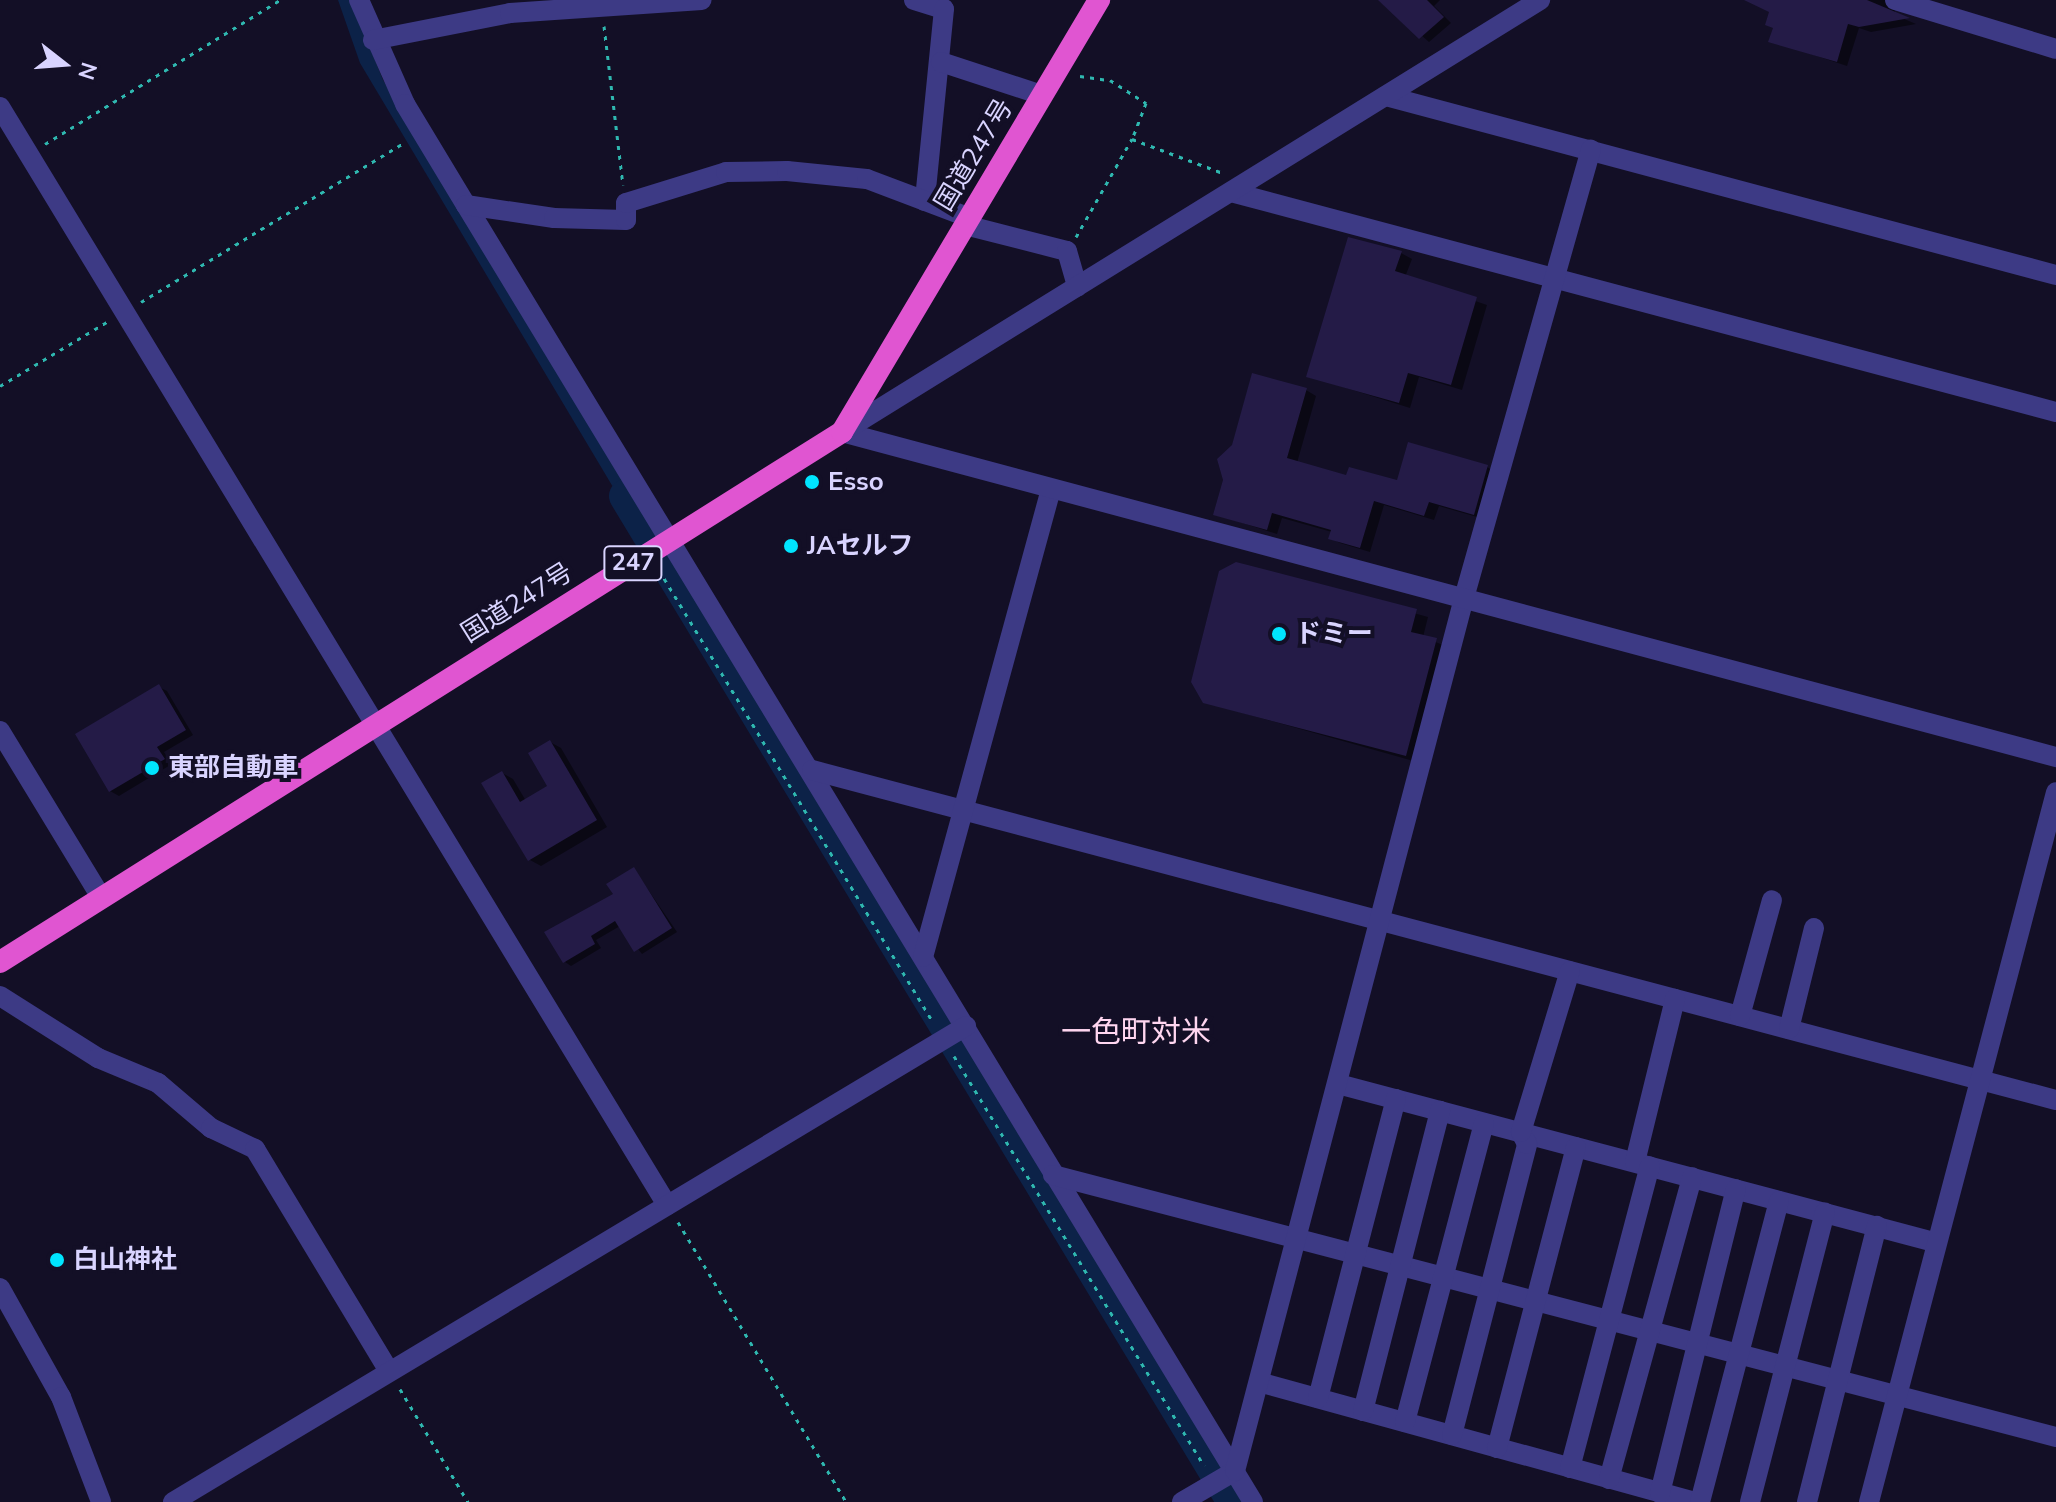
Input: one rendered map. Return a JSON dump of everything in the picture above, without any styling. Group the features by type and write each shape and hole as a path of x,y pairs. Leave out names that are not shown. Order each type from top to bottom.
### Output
{"highway":[{"name":"国道247号","path":"0,962 842,432 1099,0"}],"street":[{"path":"359,0 373,40 422,132 669,541 812,770 1053,1175 1253,1502"},
{"path":"373,40 510,13 702,0"},
{"path":"914,0 944,9 925,201"},
{"path":"842,432 1540,0"},
{"path":"1895,0 1942,8 2056,49"},
{"path":"941,62 1042,95"},
{"path":"1386,96 2056,275"},
{"path":"0,107 378,724 667,1205"},
{"path":"1182,1502 1235,1471 1464,598 1591,150"},
{"path":"466,205 554,218 626,220 626,203 726,172 787,171 867,179 925,201 968,222 1067,251 1077,287"},
{"path":"1239,187 1552,279 2056,412"},
{"path":"842,432 2056,757"},
{"path":"923,957 1051,490"},
{"path":"0,731 101,897"},
{"path":"812,770 966,808 2056,1100"},
{"path":"1869,1502 1934,1242 2056,792"},
{"path":"1740,1016 1772,900"},
{"path":"1789,1029 1814,928"},
{"path":"1452,1435 1527,1144 1521,1132 1570,971"},
{"path":"0,996 98,1058 158,1083 211,1128 255,1149 389,1371"},
{"path":"1570,1468 1642,1164 1675,999"},
{"path":"173,1502 966,1026"},
{"path":"1338,1084 1934,1242"},
{"path":"1318,1398 1396,1099"},
{"path":"1363,1411 1440,1111"},
{"path":"1405,1422 1484,1123"},
{"path":"1497,1448 1576,1147"},
{"path":"1053,1175 2056,1437"},
{"path":"1609,1479 1692,1177"},
{"path":"1660,1493 1695,1342 1736,1189"},
{"path":"1259,1382 1697,1502 1779,1201"},
{"path":"1750,1502 1825,1213"},
{"path":"1807,1502 1877,1226"},
{"path":"0,1288 61,1397 101,1502"}],"path":[{"path":"29,154 280,0"},
{"path":"602,7 613,134 626,203"},
{"path":"1067,251 1132,139 1146,103 1110,80 1080,76"},
{"path":"0,386 422,132"},
{"path":"1132,139 1239,187"},
{"path":"648,553 1214,1483"},
{"path":"667,1205 846,1502"},
{"path":"389,1371 468,1502"}],"water":[{"path":"338,0 351,0 383,80 655,531 644,539 360,63"}],"building":[{"path":"1378,0 1427,0 1444,17 1419,39"},
{"path":"1744,0 1867,0 1910,18 1859,27 1848,24 1837,62 1768,42 1773,28 1765,25 1769,12"},
{"path":"1348,237 1402,251 1395,271 1477,297 1451,385 1408,373 1399,403 1306,377"},
{"path":"1252,373 1307,388 1287,458 1346,475 1349,467 1397,480 1408,442 1488,465 1474,515 1429,502 1424,516 1374,501 1360,548 1328,539 1331,530 1272,513 1267,530 1213,515 1223,480 1217,459 1232,445"},
{"path":"1236,562 1417,609 1411,632 1437,638 1406,756 1203,703 1191,682 1219,571"},
{"path":"159,684 186,730 157,747 165,759 109,792 75,734"},
{"path":"550,740 597,820 528,861 481,783 502,771 520,802 547,786 528,753"},
{"path":"634,867 672,928 634,952 615,921 591,936 595,944 563,963 544,932 613,894 606,884"}],"waterway":[{"path":"626,496 1234,1502"}],"place":[{"name":"Esso","path":"812,482"},
{"name":"JAセルフ","path":"791,546"},
{"name":"ドミー","path":"1279,634"},
{"name":"東部自動車","path":"152,768"},
{"name":"白山神社","path":"57,1260"}],"district":[{"name":"一色町対米","path":"1136,1033"}]}
